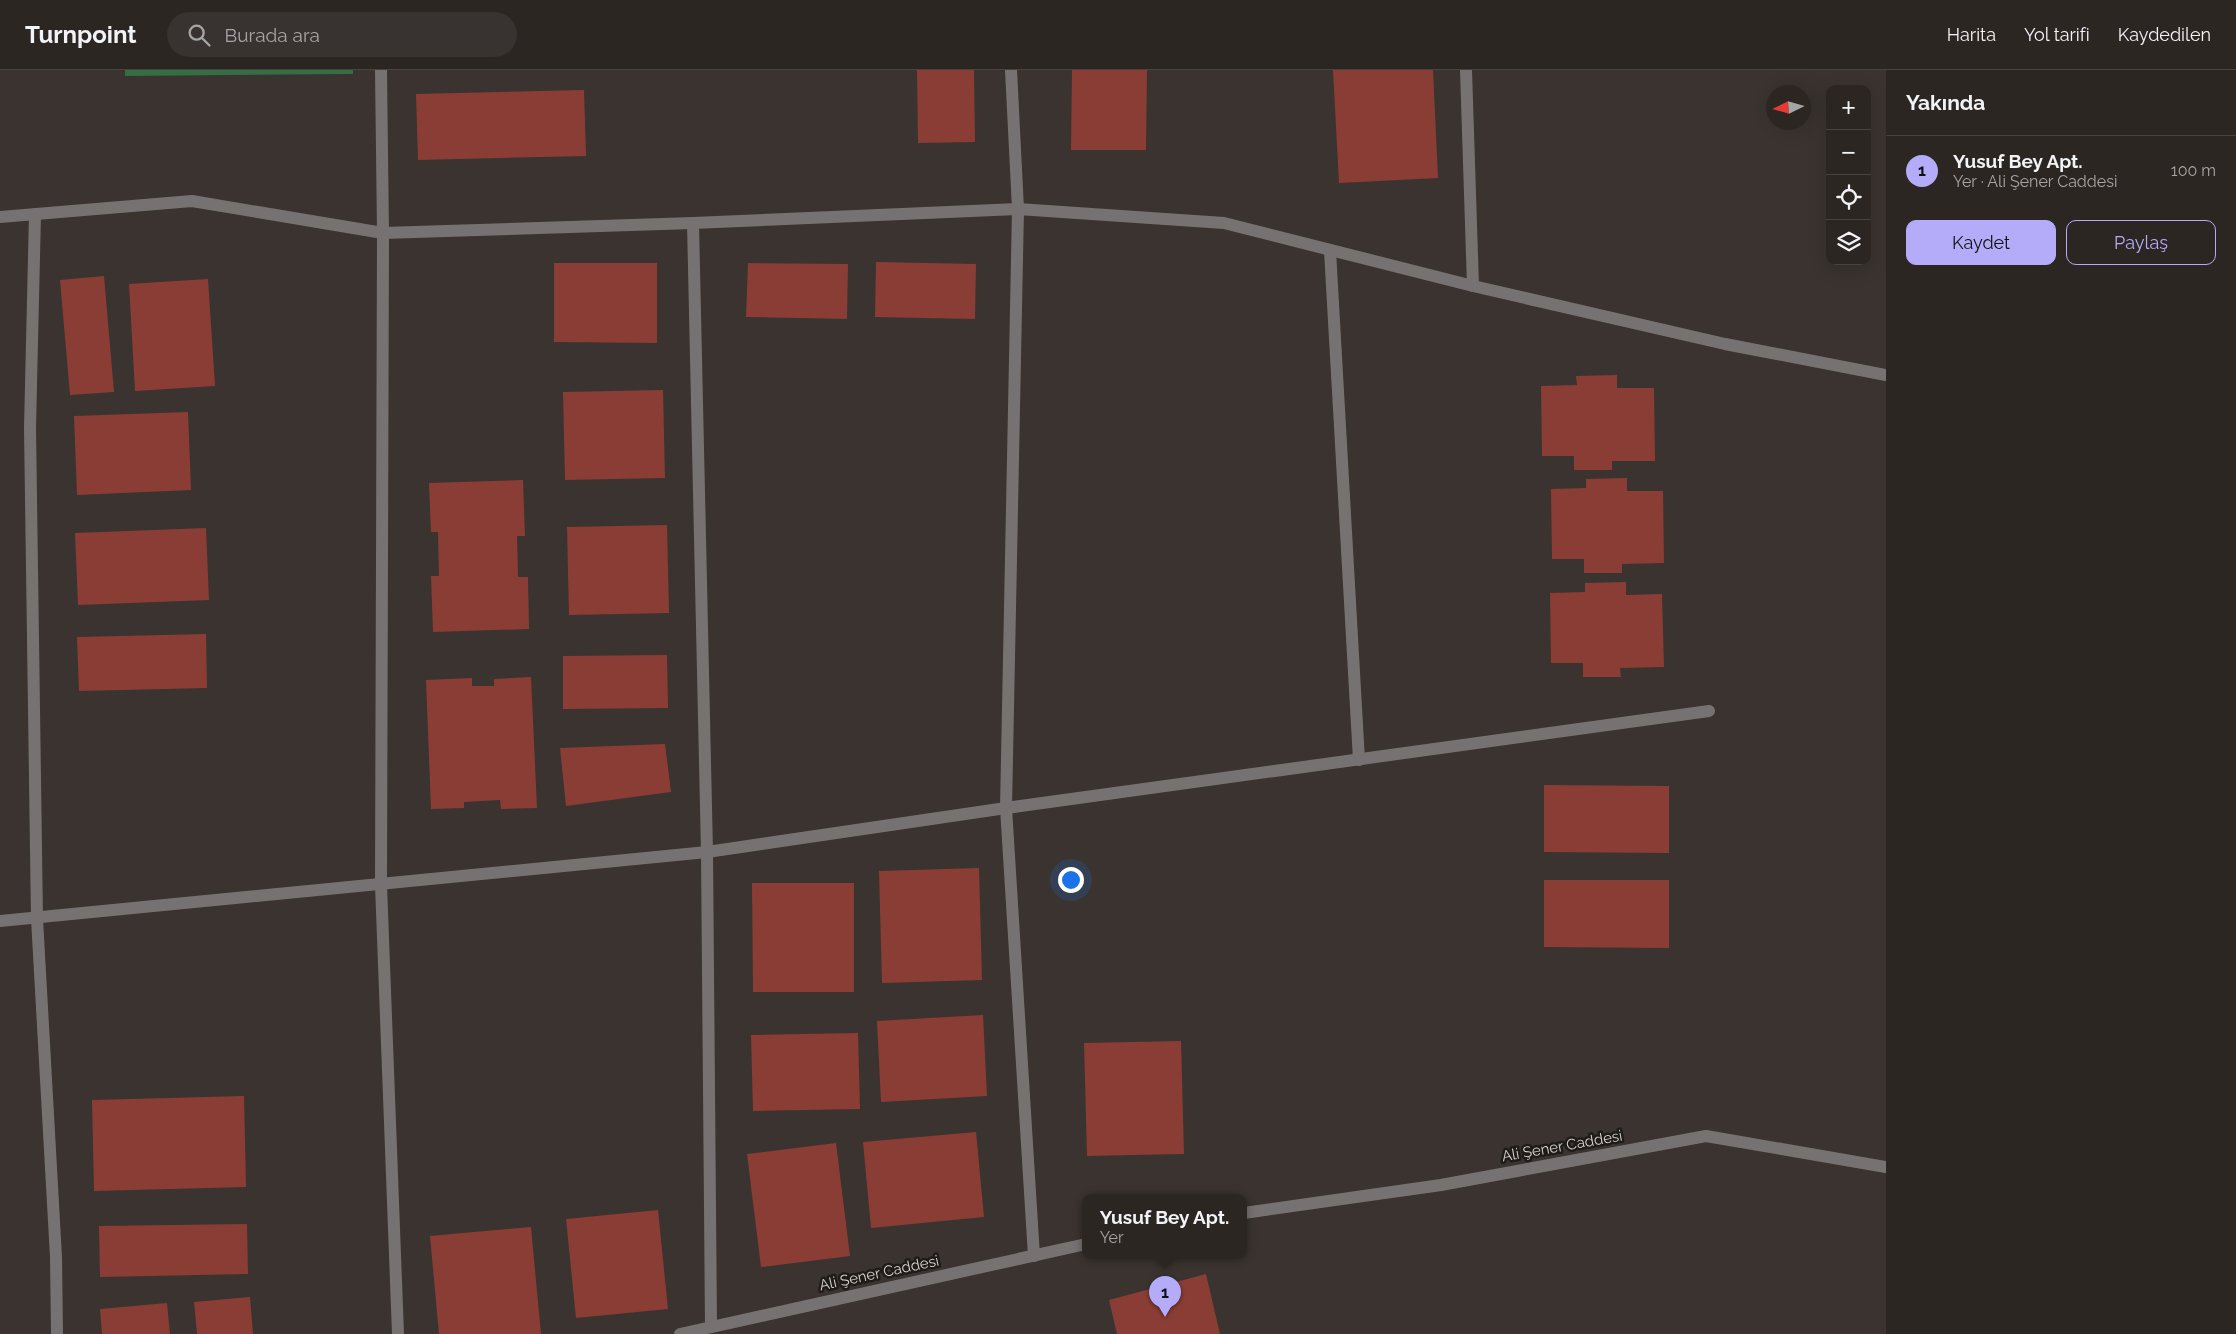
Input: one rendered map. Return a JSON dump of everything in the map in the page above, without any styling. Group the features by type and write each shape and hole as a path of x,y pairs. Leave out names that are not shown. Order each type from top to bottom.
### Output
{"street":[{"path":"381,70 383,233 381,885 398,1334"},
{"path":"1011,70 1018,209 1006,808 1034,1256"},
{"path":"1466,70 1473,286"},
{"path":"0,218 192,201 383,233 692,223 1018,209 1224,223 1473,286 1725,344 1886,375"},
{"path":"35,214 30,428 36,919 56,1257 57,1334"},
{"path":"692,223 707,852 711,1327"},
{"path":"1330,251 1359,760"},
{"path":"0,921 36,919 707,852 1006,808 1709,711"},
{"name":"Ali Şener Caddesi","path":"1247,1213 1441,1185 1706,1136 1886,1167"},
{"name":"Ali Şener Caddesi","path":"680,1334 1082,1245"}],"green space":[{"path":"125,70 353,70 353,74 125,76"}],"building":[{"path":"917,70 974,70 975,142 918,143"},
{"path":"1072,70 1147,70 1146,150 1071,150"},
{"path":"1333,70 1433,70 1438,178 1339,183"},
{"path":"584,90 586,156 418,160 416,94"},
{"path":"876,262 976,264 975,319 875,317"},
{"path":"554,263 657,263 657,343 554,342"},
{"path":"748,263 848,264 847,319 746,317"},
{"path":"104,276 114,392 70,395 60,280"},
{"path":"208,279 215,386 135,391 129,284"},
{"path":"1617,375 1617,388 1654,388 1655,461 1612,461 1612,470 1574,470 1574,456 1542,456 1541,386 1577,385 1576,376"},
{"path":"663,390 665,478 565,480 563,392"},
{"path":"188,412 191,490 77,495 74,416"},
{"path":"1627,478 1627,491 1663,491 1664,563 1622,564 1622,573 1584,573 1584,559 1552,559 1551,489 1586,488 1586,479"},
{"path":"523,480 525,536 517,536 518,577 528,577 529,629 433,632 431,576 439,576 438,532 431,532 429,483"},
{"path":"667,525 669,613 569,615 567,527"},
{"path":"206,528 209,600 78,605 75,533"},
{"path":"1626,582 1626,595 1662,594 1664,667 1620,668 1621,677 1583,677 1583,663 1551,663 1550,593 1585,592 1585,583"},
{"path":"206,634 207,688 79,691 77,637"},
{"path":"667,655 668,708 563,709 563,656"},
{"path":"531,677 537,808 501,809 500,800 464,802 464,808 431,809 426,680 472,678 472,686 494,686 494,679"},
{"path":"665,744 671,792 566,806 560,748"},
{"path":"1544,785 1669,786 1669,853 1544,852"},
{"path":"979,868 982,980 882,983 879,871"},
{"path":"1544,880 1669,880 1669,948 1544,947"},
{"path":"752,883 854,883 854,992 753,992"},
{"path":"983,1015 987,1096 881,1102 877,1021"},
{"path":"858,1033 860,1109 753,1111 751,1035"},
{"path":"1181,1041 1184,1154 1087,1156 1084,1043"},
{"path":"244,1096 246,1187 94,1191 92,1100"},
{"path":"976,1132 984,1217 871,1228 863,1142"},
{"path":"836,1143 850,1256 761,1267 747,1154"},
{"path":"658,1210 668,1309 576,1318 566,1219"},
{"path":"247,1224 248,1274 100,1277 99,1226"},
{"path":"531,1227 541,1334 439,1334 430,1236"},
{"path":"1206,1274 1220,1334 1117,1334 1109,1300"},
{"path":"250,1297 253,1334 197,1334 194,1302"},
{"path":"167,1303 170,1334 102,1334 100,1309"}],"place":[{"name":"Yusuf Bey Apt.","path":"1165,1317"}]}
